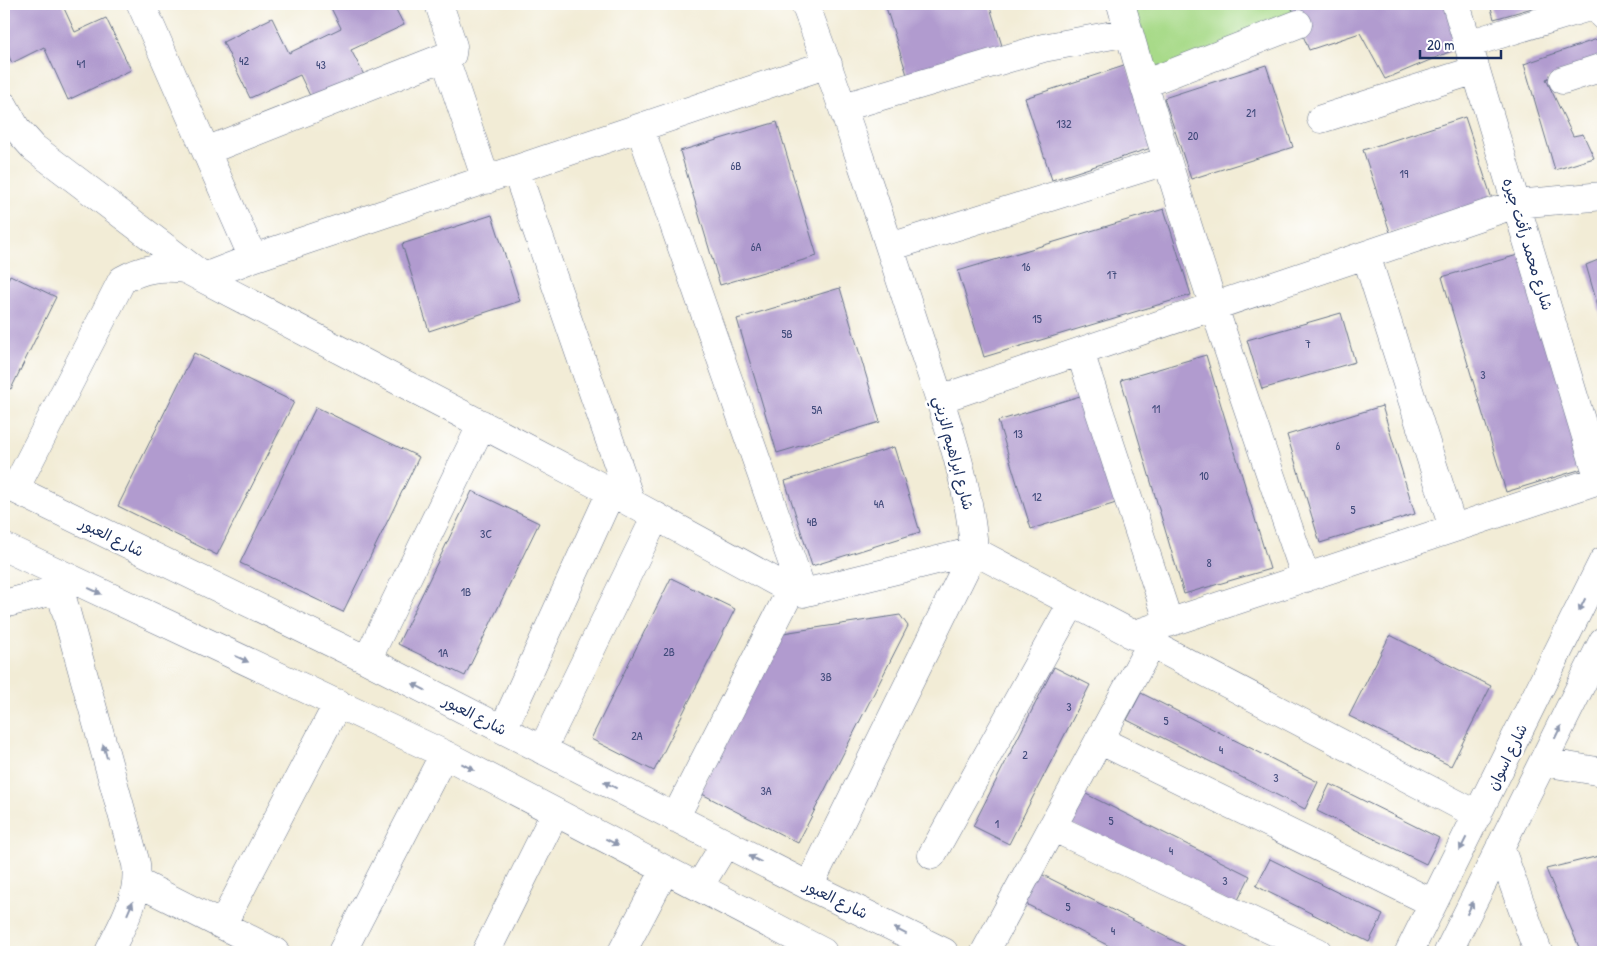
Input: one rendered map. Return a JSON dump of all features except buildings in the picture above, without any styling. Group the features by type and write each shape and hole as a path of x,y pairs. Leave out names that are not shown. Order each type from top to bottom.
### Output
{"street":[{"path":"206,151 446,58 454,51 439,4"},
{"name":"شارع ابراهيم الزيني","path":"805,4 844,107 940,400 972,522 974,551"},
{"path":"1121,4 1166,161 1212,307 1306,578"},
{"name":"شارع محمد رأفت جيره","path":"1456,4 1601,481"},
{"path":"1468,44 1599,4 1603,16"},
{"path":"147,6 206,151 253,258"},
{"path":"1144,84 1298,24"},
{"path":"844,107 1043,48 1129,32"},
{"path":"446,58 486,180"},
{"path":"204,277 253,258 828,64"},
{"path":"1563,80 1603,67"},
{"path":"1322,119 1476,70"},
{"path":"4,106 16,128 34,148 204,277"},
{"path":"640,128 797,591 674,818"},
{"path":"890,247 1166,161"},
{"path":"503,729 621,497 516,170"},
{"path":"940,400 1516,204 1603,196"},
{"path":"1366,255 1453,528"},
{"path":"9,487 122,280 141,270 163,266 184,269 204,277 797,591 974,551 1478,815"},
{"path":"1080,352 1169,623"},
{"path":"367,660 482,424"},
{"path":"985,952 1099,740 1142,640 1169,623 1453,528 1601,481"},
{"name":"شارع العبور","path":"9,487 367,660 724,844 944,952"},
{"path":"542,750 656,516"},
{"path":"4,547 57,580 338,703 444,754 699,887 795,946 824,952"},
{"path":"809,886 974,551"},
{"name":"شارع اسوان","path":"1409,952 1603,561"},
{"path":"4,604 57,580"},
{"path":"57,580 134,854 137,882 131,909 109,952"},
{"path":"932,855 1072,603"},
{"path":"1448,952 1603,641"},
{"path":"222,925 338,703"},
{"path":"1099,740 1434,904"},
{"path":"342,952 444,754"},
{"path":"1543,762 1603,772"},
{"path":"486,952 556,813"},
{"path":"1052,828 1318,952"},
{"path":"699,887 724,844"},
{"path":"1500,847 1538,952"},
{"path":"622,952 665,870"},
{"path":"137,882 275,952"}],"green space":[{"path":"1121,4 1290,4 1298,24 1144,84"}]}
